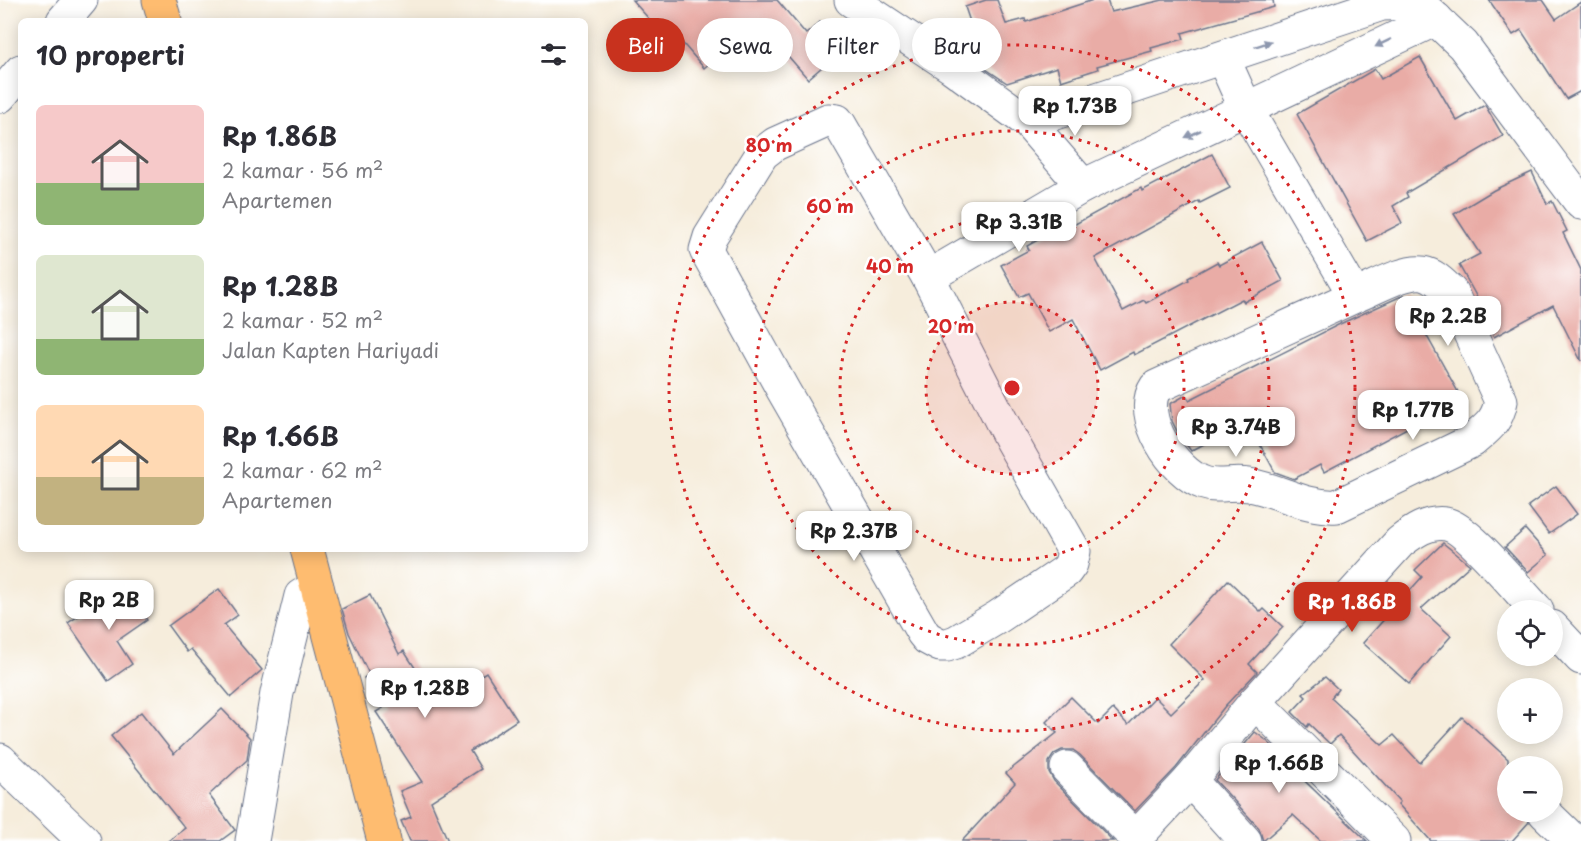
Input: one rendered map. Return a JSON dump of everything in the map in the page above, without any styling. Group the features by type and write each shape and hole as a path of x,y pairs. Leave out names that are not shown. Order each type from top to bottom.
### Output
{"main road":[{"path":"159,0 164,18"},
{"path":"308,552 384,841"}],"street":[{"path":"66,18 81,0"},
{"path":"851,0 952,67 1028,122 1083,186"},
{"path":"1028,122 1382,4 1413,3 1425,8 1463,45 1581,203"},
{"path":"928,277 1083,186 1436,19"},
{"path":"1223,58 1246,109 1355,296"},
{"path":"0,96 18,75"},
{"path":"828,120 837,121 928,277 1011,440 1074,551 1071,564 1066,571 998,617 947,645 933,642 922,633 709,257 707,244 747,175 762,154 775,144 816,125 828,120"},
{"path":"1423,273 1437,279 1451,292 1501,400 1498,415 1488,427 1472,441 1337,506 1326,507 1305,503 1246,484 1218,486 1204,483 1188,475 1171,459 1154,426 1150,405 1151,395 1156,387 1355,296 1403,276 1423,273"},
{"path":"1067,768 1092,795 1132,831 1144,829 1400,542 1418,529 1436,524 1448,524 1465,533 1528,600"},
{"path":"252,841 277,693 301,596 317,587"},
{"path":"1563,639 1581,658"},
{"path":"1255,702 1394,841"},
{"path":"0,760 84,841"},
{"path":"1190,780 1245,841"},
{"path":"1554,822 1574,841"}],"building":[{"path":"632,0 777,0 792,18 697,18 697,60 685,46 685,18 648,18"},
{"path":"986,0 997,0 1006,24 1025,19 1026,22 1093,0 1107,0 1111,12 1163,0 1273,0 1274,7 1182,33 1184,39 1151,48 1152,51 1097,66 1098,69 1061,81 1057,67 1007,83 990,72 1002,72 1002,18 969,18 965,7"},
{"path":"1489,0 1543,0 1556,19 1581,2 1581,91 1566,99 1521,30 1513,35"},
{"path":"793,19 805,33 805,72 816,72 808,79 793,62"},
{"path":"1420,57 1457,121 1485,105 1503,136 1406,193 1408,197 1393,206 1402,223 1367,241 1297,114 1375,69 1381,79"},
{"path":"1212,154 1230,188 1200,203 1199,201 1095,258 1123,311 1144,300 1146,303 1217,262 1219,265 1262,242 1283,281 1244,302 1242,299 1100,370 1073,319 1049,332 1028,293 1019,297 1001,265 1029,250 1027,246 1055,230 1057,234 1141,188 1142,191"},
{"path":"1532,172 1547,204 1552,201 1567,231 1563,233 1581,270 1581,361 1553,305 1494,337 1477,304 1480,303 1459,265 1480,254 1454,214 1494,190"},
{"path":"1404,295 1458,392 1422,411 1426,418 1324,472 1320,465 1294,479 1275,472 1247,421 1191,451 1178,433 1172,421 1170,404 1186,395 1189,400 1340,324"},
{"path":"1556,486 1577,514 1549,534 1528,506"},
{"path":"1525,529 1548,555 1528,572 1505,547"},
{"path":"1443,543 1470,565 1421,609 1451,636 1409,684 1363,643 1422,577 1415,570"},
{"path":"1228,580 1261,612 1264,609 1283,627 1249,664 1257,672 1225,706 1176,768 1135,811 1073,750 1062,750 1054,754 1049,762 1049,772 1054,781 1113,841 962,841 1015,783 1006,773 1057,733 1046,722 1071,697 1098,724 1113,709 1128,725 1155,697 1171,713 1205,680 1169,644"},
{"path":"123,586 147,620 117,641 132,664 108,681 68,623"},
{"path":"219,589 238,615 224,625 262,670 231,697 191,649 187,652 168,626"},
{"path":"370,595 399,654 404,651 438,703 486,672 517,720 470,751 481,769 431,801 448,841 410,841 401,821 411,817 400,791 422,782 376,712 383,708 364,678 369,674 349,633 342,609"},
{"path":"1325,677 1338,689 1331,698 1382,745 1394,735 1420,763 1462,717 1505,756 1497,756 1497,822 1529,822 1512,841 1431,841 1398,804 1400,802 1339,735 1330,744 1309,724 1307,727 1292,712 1306,697 1303,694"},
{"path":"222,709 250,738 247,760 209,795 235,830 220,841 168,841 185,828 111,736 141,712 174,754"},
{"path":"1255,732 1266,740 1282,756 1281,758 1367,841 1321,841 1293,815 1263,841 1259,828 1215,780"}]}
